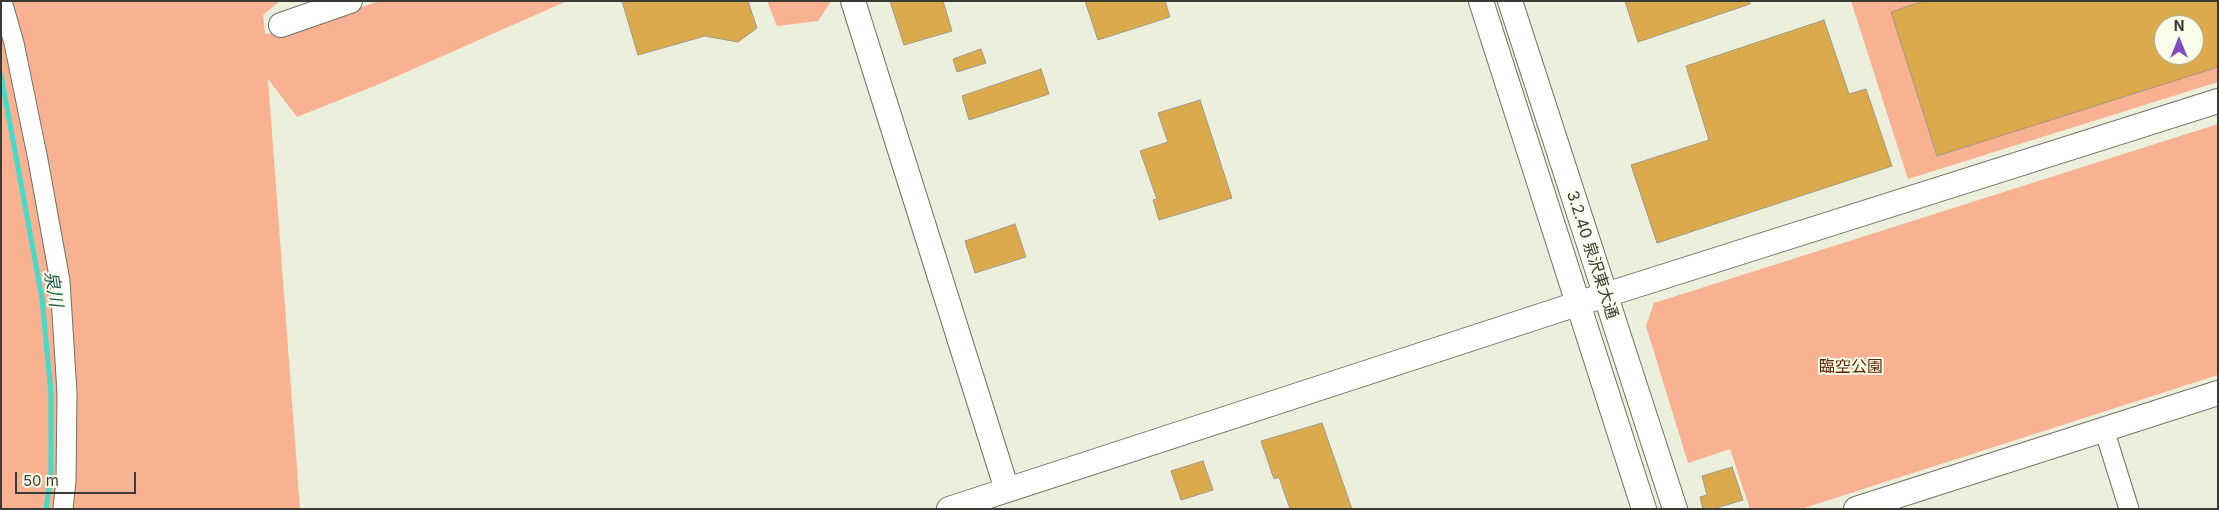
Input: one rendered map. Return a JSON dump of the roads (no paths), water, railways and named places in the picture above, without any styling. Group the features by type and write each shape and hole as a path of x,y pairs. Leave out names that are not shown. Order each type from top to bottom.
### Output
{"street":[{"path":"2,1 14,43 60,281 67,394 66,481 63,509"},
{"path":"280,25 350,1"},
{"path":"853,1 1007,490"},
{"name":"3.2.40 泉沢東大通","path":"1482,1 1577,304 1644,509"},
{"name":"3.2.40 泉沢東大通","path":"1510,1 1675,509"},
{"path":"949,509 1577,304 2218,101"},
{"path":"1856,509 2218,393"},
{"path":"2104,429 2129,509"}],"waterway":[{"name":"泉川","path":"1,75 42,298 51,394 51,474 46,509"}],"park label":[{"name":"臨空公園","path":"1851,367"}]}
